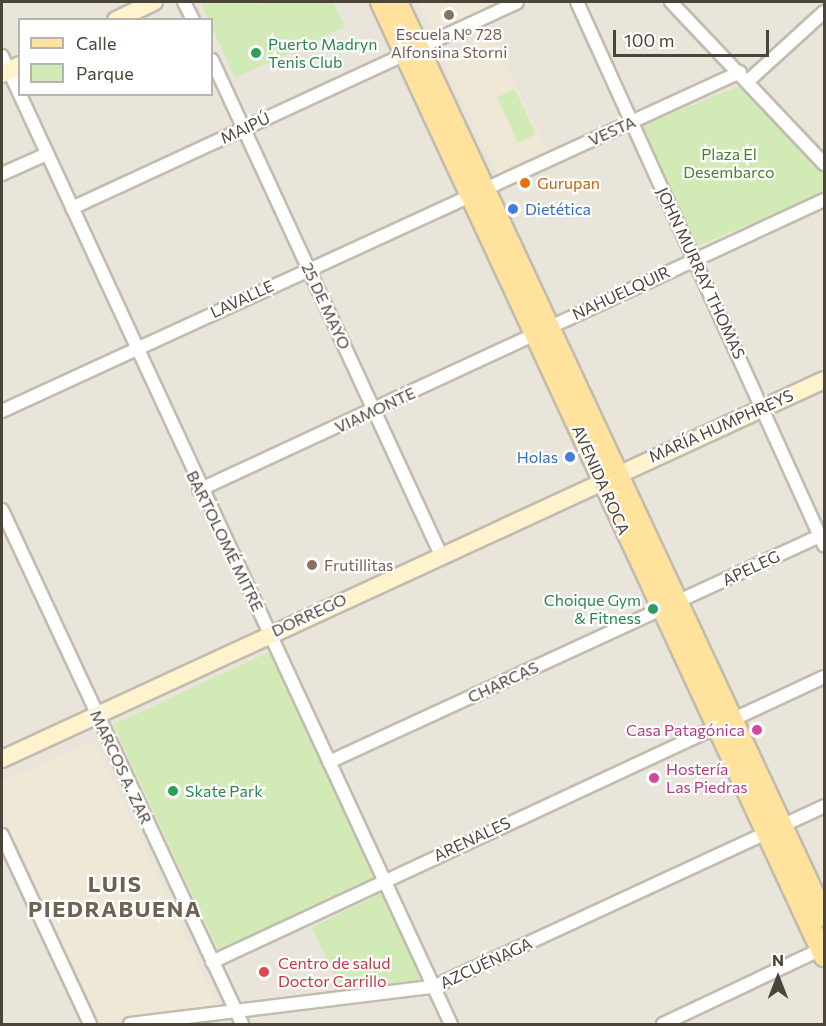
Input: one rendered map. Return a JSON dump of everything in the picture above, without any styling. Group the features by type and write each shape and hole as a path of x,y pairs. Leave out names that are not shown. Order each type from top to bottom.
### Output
{"main road":[{"path":"120,18 154,2"},
{"name":"AVENIDA ROCA","path":"381,2 412,52 775,830 824,951"},
{"name":"AVENIDA ROCA","path":"397,2 412,52"},
{"name":"MARÍA HUMPHREYS","path":"609,476 825,380"},
{"name":"DORREGO","path":"2,759 609,476"},
{"name":"AVENIDA ROCA","path":"775,830 825,916"}],"street":[{"path":"184,2 192,18"},
{"name":"MAIPÚ","path":"72,208 517,2"},
{"name":"JOHN MURRAY THOMAS","path":"577,2 823,539"},
{"path":"671,2 825,164"},
{"name":"VESTA","path":"475,190 632,122 744,77 825,12"},
{"name":"25 DE MAYO","path":"213,62 440,553"},
{"name":"BARTOLOMÉ MITRE","path":"8,66 18,89"},
{"name":"BARTOLOMÉ MITRE","path":"21,96 199,490 270,633 451,1024"},
{"path":"2,174 47,154"},
{"name":"LAVALLE","path":"2,411 475,190"},
{"name":"NAHUELQUIR","path":"542,331 693,258 825,200"},
{"name":"VIAMONTE","path":"199,490 542,331"},
{"name":"MARCOS A. ZAR","path":"2,510 242,1024"},
{"name":"APELEG","path":"669,606 823,539"},
{"name":"CHARCAS","path":"329,762 669,606"},
{"name":"ARENALES","path":"212,962 383,880 825,677"},
{"name":"AZCUÉNAGA","path":"130,1024 433,987 825,806"},
{"path":"2,835 90,1024"},
{"path":"663,1024 824,951"}],"shaded area":[{"path":"2,2 824,2 824,1024 2,1024"},
{"name":"Escuela Nº 728 Alfonsina Storni","path":"419,2 499,2 441,30 433,29"},
{"path":"492,38 547,150 497,174 443,62"},
{"path":"89,743 97,745 216,1002 212,1010 105,1021 97,1017 2,812 2,782"}],"green space":[{"name":"Puerto Madryn Tenis Club","path":"333,2 345,27 235,78 213,30 213,18 207,18 201,4"},
{"name":"Plaza El Desembarco","path":"742,85 824,172 824,193 697,246 640,126"},
{"path":"515,89 536,134 518,143 497,97"},
{"path":"269,652 375,879 219,952 113,725"},
{"path":"382,893 424,985 344,995 312,927"}],"place":[{"name":"Escuela Nº 728 Alfonsina Storni","path":"449,15"},
{"name":"Puerto Madryn Tenis Club","path":"256,53"},
{"name":"Gurupan","path":"525,183"},
{"name":"Dietética","path":"513,209"},
{"name":"Holas","path":"570,457"},
{"name":"Frutillitas","path":"312,565"},
{"name":"Choique Gym & Fitness","path":"653,609"},
{"name":"Casa Patagónica","path":"757,730"},
{"name":"Hostería Las Piedras","path":"654,778"},
{"name":"Skate Park","path":"173,791"},
{"name":"Centro de salud Doctor Carrillo","path":"264,972"}],"district":[{"name":"LUIS PIEDRABUENA","path":"115,896"}]}
